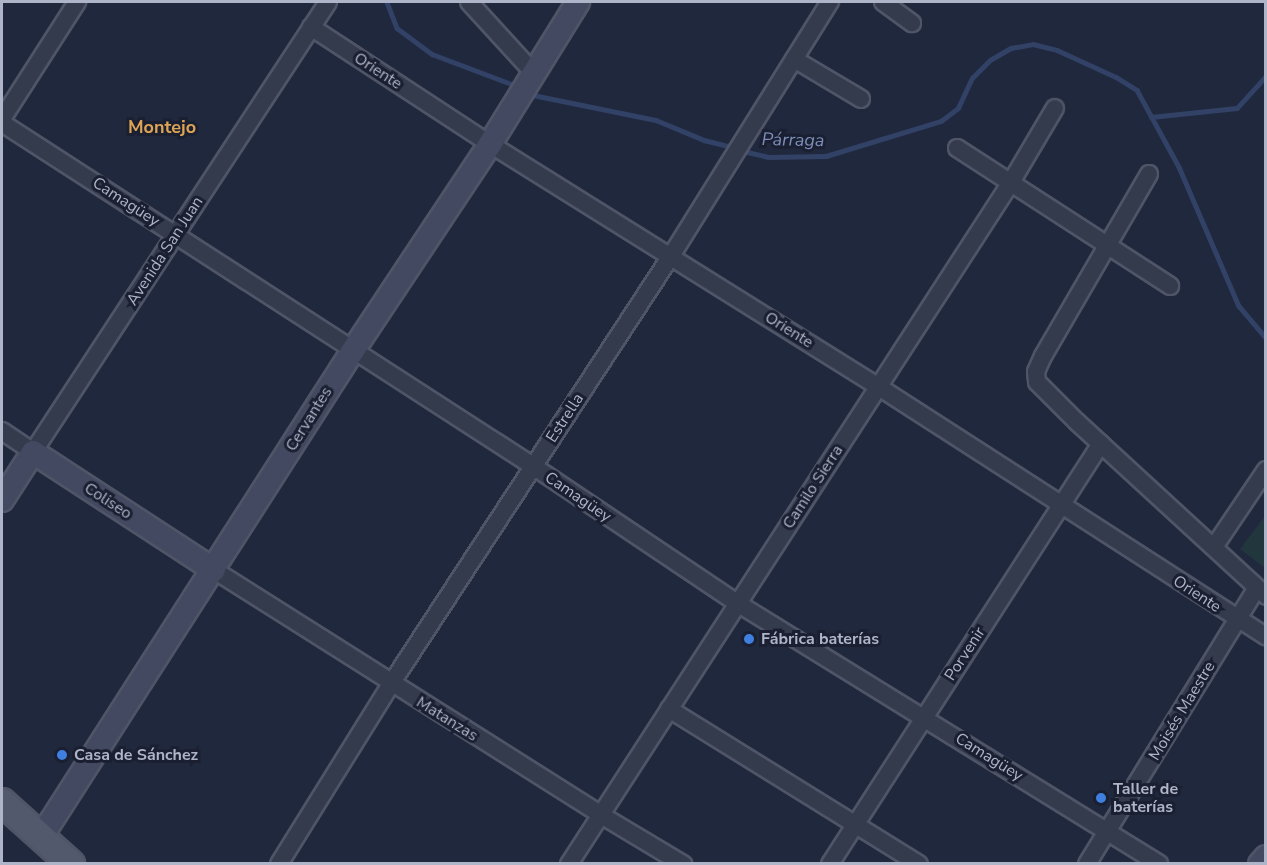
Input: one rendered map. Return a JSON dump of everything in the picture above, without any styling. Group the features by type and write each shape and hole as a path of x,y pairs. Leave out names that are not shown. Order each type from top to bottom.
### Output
{"main road":[{"path":"2,802 70,864"}],"street":[{"path":"2,121 77,2"},
{"name":"Avenida San Juan","path":"2,500 328,2"},
{"path":"469,2 526,84"},
{"name":"Cervantes","path":"41,837 352,352 489,144 578,2"},
{"name":"Estrella","path":"279,864 391,684 671,256 830,2"},
{"path":"883,2 912,23"},
{"name":"Oriente","path":"311,27 489,144 879,387 1237,620 1266,636"},
{"path":"794,59 861,99"},
{"name":"Camilo Sierra","path":"569,864 1010,184 1055,108"},
{"name":"Camagüey","path":"2,121 352,352 533,466 737,603 925,717 1159,864"},
{"path":"957,148 1170,286"},
{"path":"1149,174 1036,372 1037,382 1261,592"},
{"name":"Coliseo","path":"2,431 214,570"},
{"name":"Porvenir","path":"830,864 1101,444"},
{"path":"1214,547 1266,470"},
{"name":"Matanzas","path":"214,570 391,684 600,815 683,864"},
{"name":"Moisés Maestre","path":"1087,864 1237,620 1261,592"},
{"path":"669,709 919,864"},
{"path":"1260,864 1266,857"}],"shaded area":[{"path":"1265,516 1265,568 1240,549"}],"waterway":[{"name":"Párraga","path":"387,2 397,28 432,54 514,85"},
{"path":"743,151 768,157 826,156 941,121 958,108 972,78 990,60 1011,48 1033,44 1057,50 1116,77 1137,90 1179,167 1239,306 1266,338"},
{"path":"1151,117 1237,108 1266,76"},
{"name":"Párraga","path":"533,95 656,120 704,140 735,148"}],"place":[{"name":"Fábrica baterías","path":"749,639"},
{"name":"Casa de Sánchez","path":"62,755"},
{"name":"Taller de baterías","path":"1101,798"}],"district":[{"name":"Montejo","path":"162,127"}]}
